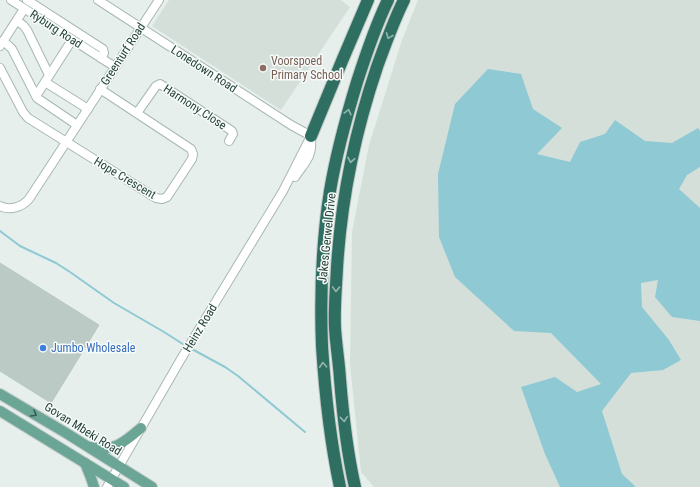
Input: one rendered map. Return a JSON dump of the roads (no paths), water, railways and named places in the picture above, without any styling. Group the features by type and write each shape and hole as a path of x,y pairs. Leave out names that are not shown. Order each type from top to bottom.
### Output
{"highway":[{"path":"311,136 368,0"},
{"name":"Jakes Gerwel Drive","path":"340,487 328,422 324,371 321,286 324,238 330,192 350,104 371,40 388,0"},
{"name":"Jakes Gerwel Drive","path":"355,487 344,422 335,329 338,242 346,188 364,109 385,44 404,0"}],"main road":[{"name":"Govan Mbeki Road","path":"0,394 152,487"},
{"path":"0,411 84,463 109,483 124,487"},
{"path":"86,446 102,449 114,447 127,441 141,428"},
{"path":"84,463 92,478 94,487"}],"street":[{"name":"Ryburg Road","path":"11,0 114,67"},
{"name":"Ryburg Road","path":"27,0 103,49 104,53 101,58"},
{"name":"Lonedown Road","path":"98,0 291,125 311,136"},
{"name":"Greenturf Road","path":"0,206 8,208 16,207 24,204 29,199 159,0"},
{"path":"24,9 2,44 9,46 12,49 39,100 77,125"},
{"path":"17,20 27,30 47,78 88,109"},
{"path":"36,96 72,40"},
{"path":"0,68 25,115 66,142"},
{"name":"Harmony Close","path":"137,113 156,86 160,84 232,131 233,134 229,141"},
{"name":"Hope Crescent","path":"66,142 156,198 160,199 167,197 192,159 193,152 191,149 100,89"},
{"path":"291,125 301,137 302,154"},
{"name":"Heinz Road","path":"109,483 283,191 311,136"},
{"name":"Heinz Road","path":"283,191 309,157 312,145 311,136"}],"water":[{"path":"488,69 521,74 533,109 562,128 537,154 570,162 580,142 605,134 615,120 645,141 672,143 698,128 700,131 700,167 687,175 679,189 700,208 700,321 672,317 655,297 658,280 641,283 642,307 669,340 681,360 663,370 631,373 602,411 622,474 636,487 560,487 545,454 521,387 555,377 577,392 601,384 551,333 514,331 455,277 439,237 438,174 455,104"}],"waterway":[{"path":"0,231 20,246 56,263 114,303 186,346"},
{"path":"190,348 225,367 238,376 305,432"}],"place":[{"name":"Voorspoed Primary School","path":"263,68"},
{"name":"Jumbo Wholesale","path":"43,348"}]}
